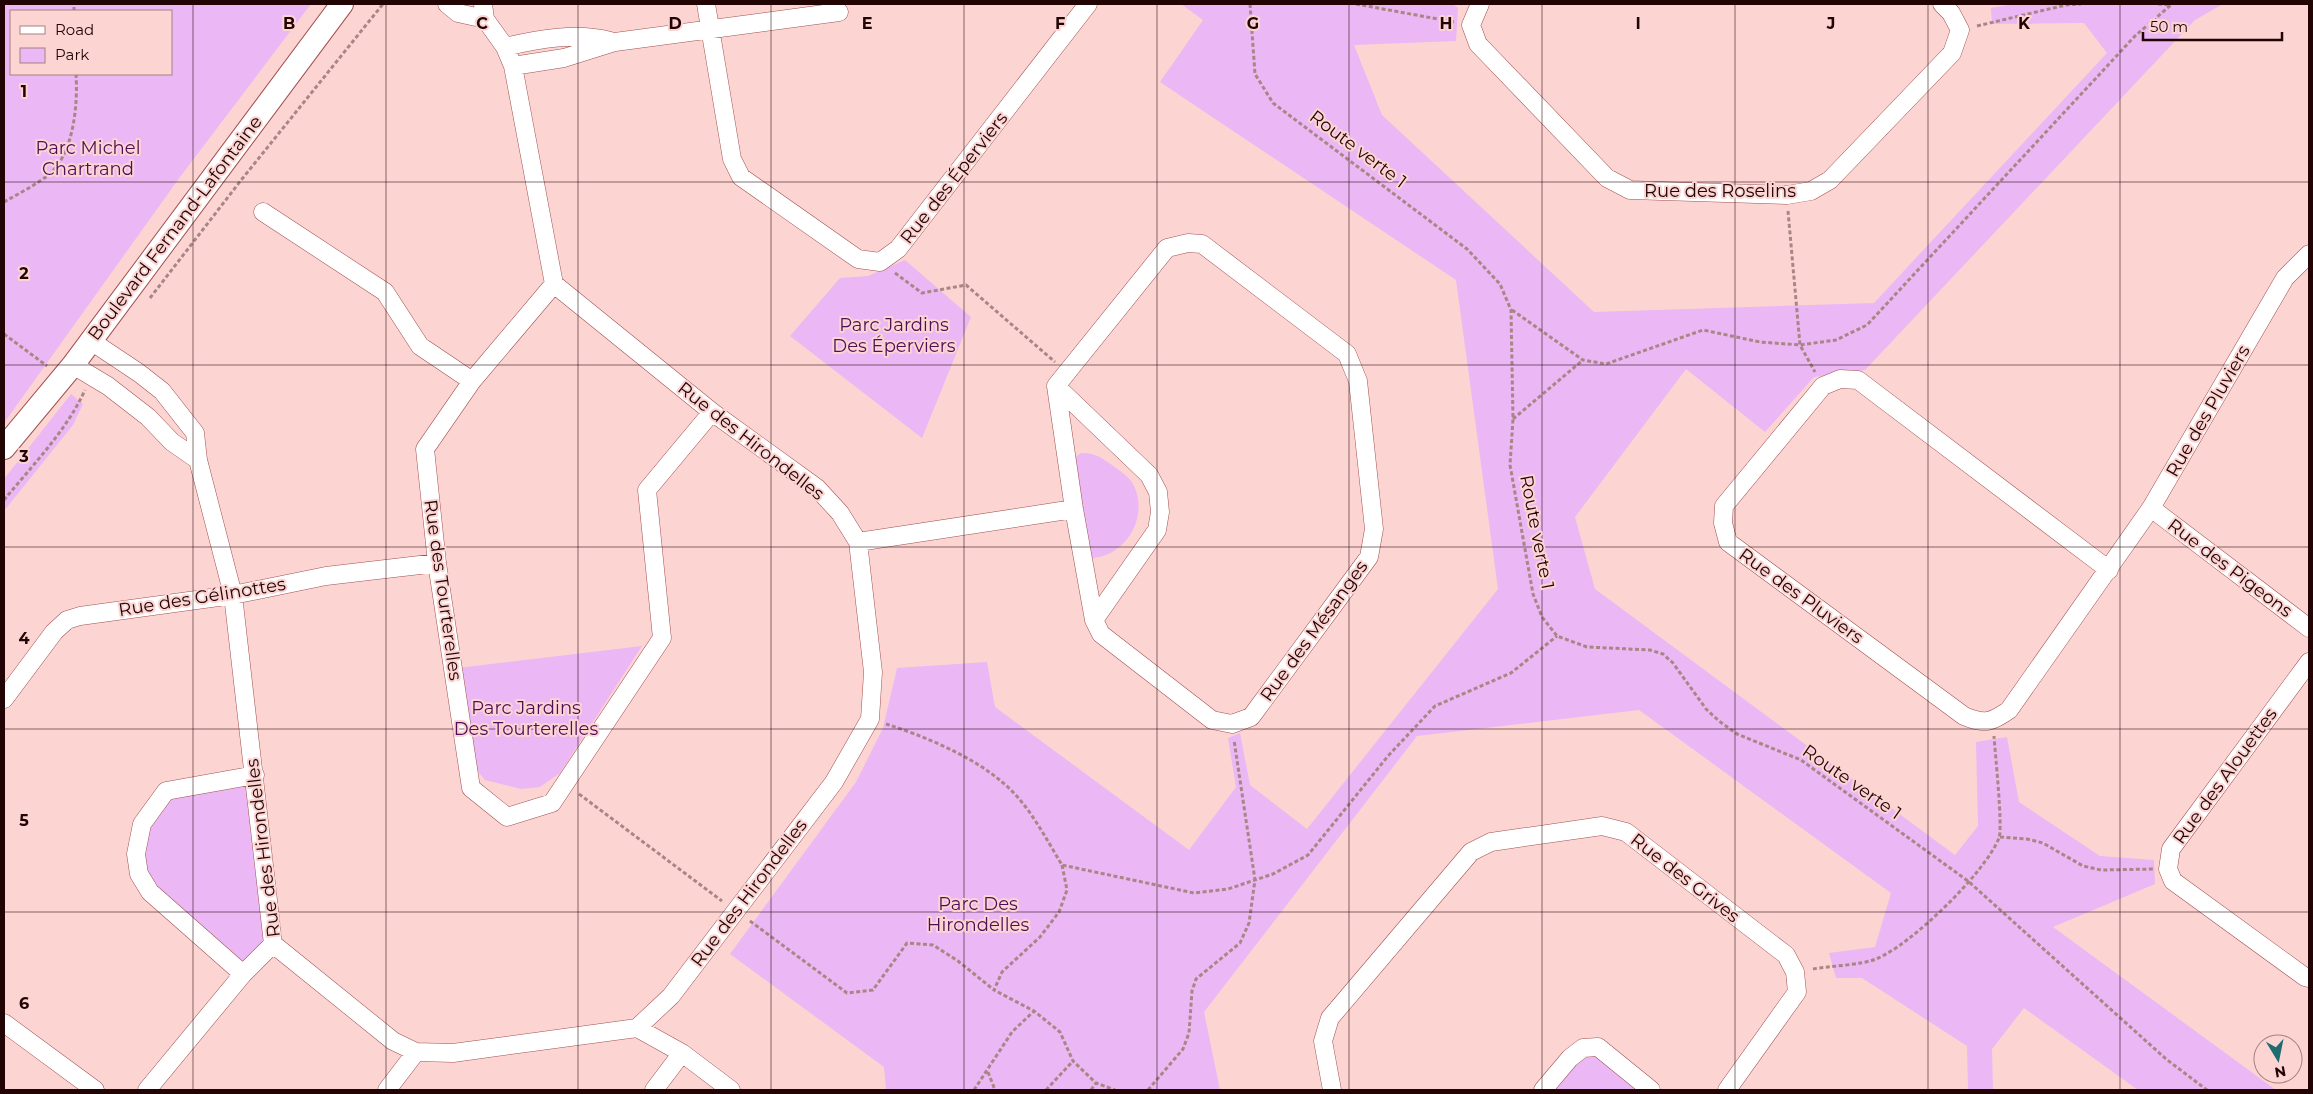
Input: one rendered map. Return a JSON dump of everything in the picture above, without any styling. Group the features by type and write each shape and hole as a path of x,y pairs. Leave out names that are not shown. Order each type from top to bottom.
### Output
{"street":[{"name":"Boulevard Fernand-Lafontaine","path":"4,448 75,373 91,341 342,4"},
{"path":"447,4 458,13 484,11 505,47 513,66 554,284"},
{"path":"706,4 732,159 741,177 858,259 880,262"},
{"name":"Rue des Éperviers","path":"880,262 898,250 1088,4"},
{"path":"1471,25 1480,4"},
{"path":"1942,4 1951,13 1960,30"},
{"path":"513,66 564,58 615,42 839,12"},
{"name":"Rue des Roselins","path":"1471,25 1478,44 1607,178 1630,190 1787,195 1811,191 1830,180 1952,53 1960,30"},
{"path":"505,47 567,37 602,39 615,42"},
{"path":"262,212 385,292 420,346 472,381"},
{"name":"Rue des Mésanges","path":"1056,386 1167,248 1188,243 1202,244 1347,354 1358,381 1374,529 1369,557 1252,717 1232,724"},
{"name":"Rue des Pluviers","path":"1823,386 1724,506 1723,523 1728,542 1964,716 1977,721 1993,721 2009,710 2151,508 2285,278 2309,254"},
{"name":"Rue des Hirondelles","path":"91,341 162,391 195,433 198,460 233,595 273,944 393,1040 416,1052 453,1053 637,1028 671,996 834,782 870,719 873,672 858,542 840,513 817,488 712,412 554,284"},
{"name":"Rue des Tourterelles","path":"554,284 472,381 425,449 437,563 470,788 507,817 552,803 662,638 647,490 712,412"},
{"path":"75,373 148,417 172,442 198,460"},
{"path":"1823,386 1840,379 1858,380 2109,570"},
{"path":"1056,386 1074,509 1094,620 1101,634 1212,720 1232,724"},
{"path":"1056,386 1149,475 1158,492 1160,512 1156,530 1094,620"},
{"name":"Rue des Pigeons","path":"2151,508 2309,628"},
{"path":"858,542 1074,509"},
{"name":"Rue des Gélinottes","path":"4,699 54,632 67,620 80,616 233,595 326,576 437,563"},
{"name":"Rue des Alouettes","path":"2168,869 2171,849 2309,662"},
{"path":"243,974 150,892 139,874 136,854 142,824 166,791 255,775"},
{"name":"Rue des Grives","path":"1332,1090 1323,1041 1330,1018 1471,852 1491,842 1602,826 1626,832 1786,956 1795,972"},
{"path":"2168,869 2173,881 2305,977 2309,978"},
{"path":"146,1090 243,974 273,944"},
{"path":"1727,1090 1796,992 1795,972"},
{"path":"4,1023 95,1090"},
{"path":"637,1028 682,1053 731,1090"},
{"path":"1543,1090 1570,1058 1583,1048 1598,1048 1651,1090"},
{"path":"387,1090 416,1052"},
{"path":"654,1090 682,1053"}],"path":[{"path":"150,299 242,179 383,4"},
{"name":"Route verte 1","path":"1250,4 1255,74 1272,103 1467,249 1500,284 1511,310 1514,420 1510,465 1533,594 1542,617 1557,636 1587,647 1650,650 1663,654 1673,662 1706,709 1725,726 1737,734 1801,760 1968,882 2166,1059 2207,1090"},
{"path":"1356,4 1471,25"},
{"path":"1960,30 2066,5 2081,4"},
{"path":"2158,4 2171,4"},
{"path":"1511,310 1583,360 1606,364 1703,330 1760,342 1800,345 1836,340 1867,325 2136,36 2171,4"},
{"path":"4,202 49,174 67,149 78,99 76,75"},
{"path":"1787,195 1800,345 1823,386"},
{"path":"880,262 922,293 966,285 1067,372"},
{"path":"4,334 75,373 74,411 4,500"},
{"path":"1514,420 1583,360"},
{"path":"1062,865 1194,894 1228,889 1273,874 1308,854 1388,756 1435,706 1511,673 1557,636"},
{"path":"870,719 923,736 968,760 1002,782 1031,815 1062,865 1067,890 1059,912 1040,937 1002,972 994,990"},
{"path":"1795,972 1876,959 1908,938 1938,914 1984,862 2000,836 1993,721"},
{"path":"1148,1090 1183,1049 1189,1033 1192,991 1196,979 1240,943 1250,923 1255,880 1232,724"},
{"path":"565,784 847,993 873,990 907,943 933,945 958,961 994,990 1034,1011 1060,1032 1073,1061 1096,1083 1114,1090"},
{"path":"2000,836 2042,843 2083,866 2101,870 2168,869"},
{"path":"974,1090 1012,1032 1034,1011"},
{"path":"1046,1090 1073,1061"},
{"path":"987,1072 995,1090"},
{"path":"1091,1090 1096,1083"}],"green space":[{"name":"Parc Michel Chartrand","path":"4,4 311,4 180,177 4,423"},
{"name":"Parc Des Hirondelles","path":"1181,4 1453,4 1458,8 1456,41 1354,45 1382,115 1594,312 1874,303 2107,53 2084,23 1992,24 1991,8 2014,4 2223,4 2195,20 1865,370 1814,377 1765,432 1686,369 1575,517 1595,589 1955,855 1978,826 1976,742 2007,737 2019,802 2100,856 2154,860 2155,884 2053,927 2253,1073 2253,1084 2268,1084 2276,1090 2138,1090 2024,1008 1992,1049 1993,1090 1968,1090 1967,1046 1862,978 1836,978 1829,953 1875,947 1891,893 1639,710 1417,736 1204,1012 1220,1090 886,1090 884,1067 730,954 856,782 883,728 897,668 987,662 995,707 1189,850 1236,787 1228,738 1240,733 1250,785 1307,829 1498,589 1456,280 1160,82 1203,20"},
{"name":"Parc Jardins Des Éperviers","path":"905,260 971,317 922,438 790,336 840,278 868,276"},
{"path":"71,394 83,404 73,425 4,511 4,479"},
{"path":"1081,453 1098,456 1121,472 1134,486 1138,498 1136,523 1124,543 1114,551 1103,556 1091,558 1071,460"},
{"name":"Parc Jardins Des Tourterelles","path":"642,646 560,773 540,787 521,789 485,780 475,768 458,668"},
{"path":"255,775 273,944 243,974 139,874 142,824 166,791"},
{"path":"1597,1052 1644,1090 1548,1090 1573,1061"}]}
